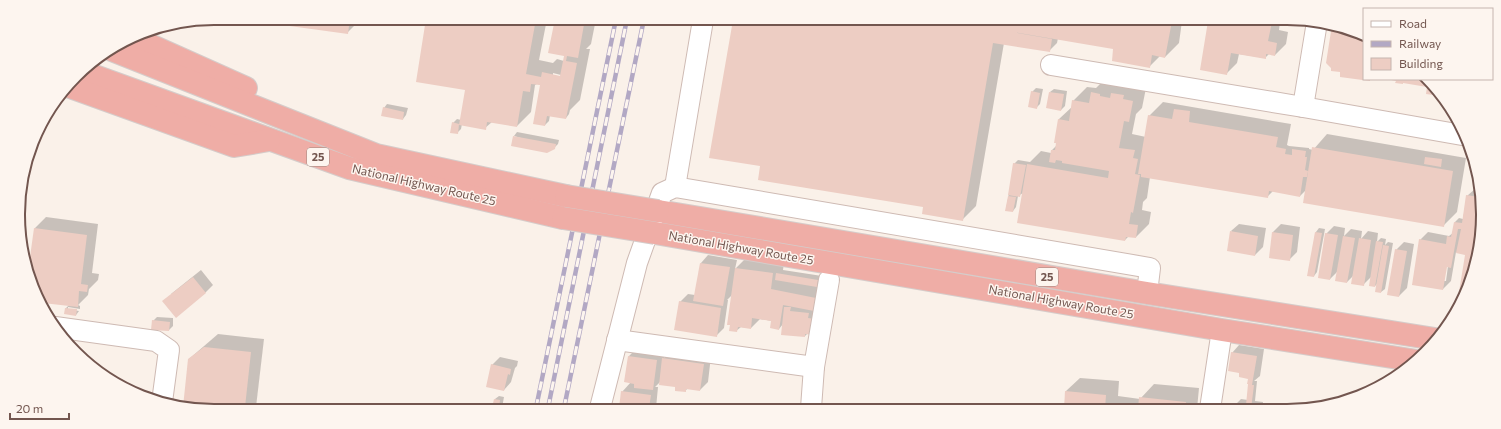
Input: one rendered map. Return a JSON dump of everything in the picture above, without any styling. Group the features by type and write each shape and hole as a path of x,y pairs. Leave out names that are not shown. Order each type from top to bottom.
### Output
{"highway":[{"path":"139,40 249,90 255,107"},
{"name":"National Highway Route 25","path":"117,52 376,154 566,196 1147,294 1430,338"},
{"name":"National Highway Route 25","path":"88,74 349,168 563,218 1222,330 1408,360"},
{"path":"74,88 234,146 270,139"}],"street":[{"path":"675,188 702,25"},
{"path":"1303,107 1316,28"},
{"path":"1051,65 1458,134"},
{"path":"601,404 637,262 662,193 675,188 1150,268 1147,294"},
{"path":"811,404 814,366 829,280"},
{"path":"63,329 156,341 169,350 163,397"},
{"path":"1211,404 1222,330"},
{"path":"617,340 814,366"}],"building":[{"path":"282,25 349,25 348,34"},
{"path":"425,25 535,25 526,74 541,77 542,72 560,76 564,56 548,53 554,25 584,25 578,58 567,56 566,61 577,63 566,119 547,116 545,126 533,124 540,85 531,84 530,92 523,91 517,127 487,122 486,130 459,125 465,90 416,82"},
{"path":"732,25 1171,25 1165,58 1152,55 1150,68 1112,61 1113,49 1001,30 1052,39 1050,52 993,43 963,221 922,214 923,207 758,180 760,166 709,158"},
{"path":"1207,25 1271,25 1268,41 1277,43 1275,56 1266,54 1266,59 1231,53 1227,75 1200,70"},
{"path":"1331,30 1359,39 1363,41 1363,80 1370,81 1340,77 1340,72 1331,71 1331,68 1326,63"},
{"path":"1391,80 1419,80 1426,87 1395,83 1396,81"},
{"path":"1427,88 1433,95 1426,94"},
{"path":"1031,91 1040,93 1037,109 1028,107"},
{"path":"1049,92 1064,94 1061,111 1046,108"},
{"path":"1091,92 1110,98 1111,93 1124,95 1123,99 1133,101 1129,122 1124,121 1119,148 1135,150 1133,158 1138,159 1135,174 1140,175 1133,213 1131,212 1129,224 1138,225 1136,238 1126,237 1125,241 1017,223 1027,164 1108,178 1109,171 1062,163 1062,161 1056,160 1055,163 1049,162 1051,150 1055,150 1056,143 1054,143 1058,119 1069,121 1072,100 1089,103"},
{"path":"383,107 404,112 403,120 381,116"},
{"path":"1174,109 1190,111 1189,122 1278,137 1276,147 1286,149 1285,154 1292,155 1292,149 1306,151 1305,157 1307,157 1305,170 1308,171 1307,177 1303,177 1300,197 1269,191 1268,198 1141,177 1141,174 1138,174 1148,115 1172,119"},
{"path":"452,122 459,124 458,134 450,133"},
{"path":"513,136 556,144 555,149 547,153 511,146"},
{"path":"1312,147 1453,171 1444,227 1303,203"},
{"path":"1425,157 1442,159 1441,167 1424,164"},
{"path":"1013,163 1026,165 1020,197 1008,195"},
{"path":"1466,195 1475,196 1476,227 1470,264 1459,292 1465,255 1456,253 1461,229 1458,229 1451,268 1447,267 1443,290 1412,285 1419,239 1446,244 1447,236 1451,237 1454,222 1462,223"},
{"path":"1008,196 1016,197 1013,212 1005,211"},
{"path":"34,228 87,235 81,284 88,285 87,292 79,291 78,307 48,304 39,287 30,257"},
{"path":"1230,231 1258,236 1255,256 1227,251"},
{"path":"1272,232 1293,235 1290,261 1269,258"},
{"path":"1315,232 1322,233 1314,277 1307,276"},
{"path":"1325,233 1338,235 1330,280 1318,278"},
{"path":"1343,236 1355,238 1347,283 1335,281"},
{"path":"1359,238 1371,240 1364,286 1351,284"},
{"path":"1376,241 1383,242 1375,287 1369,286"},
{"path":"1383,245 1389,246 1381,293 1375,292"},
{"path":"1395,249 1407,251 1399,297 1387,295"},
{"path":"700,263 730,267 723,306 693,301"},
{"path":"735,268 773,273 771,289 816,298 814,311 783,305 779,330 770,328 771,321 752,318 751,329 738,327 737,332 729,331 730,325 727,325"},
{"path":"776,273 818,280 817,287 775,280"},
{"path":"193,277 206,293 176,318 162,301"},
{"path":"679,301 721,308 717,337 674,330"},
{"path":"784,307 791,307 790,311 809,313 808,318 815,319 814,335 805,334 805,337 781,335"},
{"path":"65,308 77,309 76,316 64,314"},
{"path":"152,320 170,322 169,331 151,330"},
{"path":"204,347 251,352 245,404 202,404 184,401 188,359"},
{"path":"1231,352 1257,356 1252,385 1254,385 1252,404 1246,404 1248,379 1239,377 1239,373 1228,371"},
{"path":"628,356 657,360 653,390 634,388 634,384 624,382"},
{"path":"662,358 704,364 700,391 686,389 686,392 675,391 675,387 659,385"},
{"path":"491,364 511,369 510,375 508,374 504,391 486,387"},
{"path":"621,391 651,395 650,404 619,404"},
{"path":"1065,391 1106,395 1105,404 1064,404"},
{"path":"1139,397 1186,402 1186,404 1138,404"},
{"path":"494,399 500,400 500,404 493,404"}],"railway":[{"path":"537,404 615,25"},
{"path":"549,404 626,25"},
{"path":"565,404 643,25"}]}
